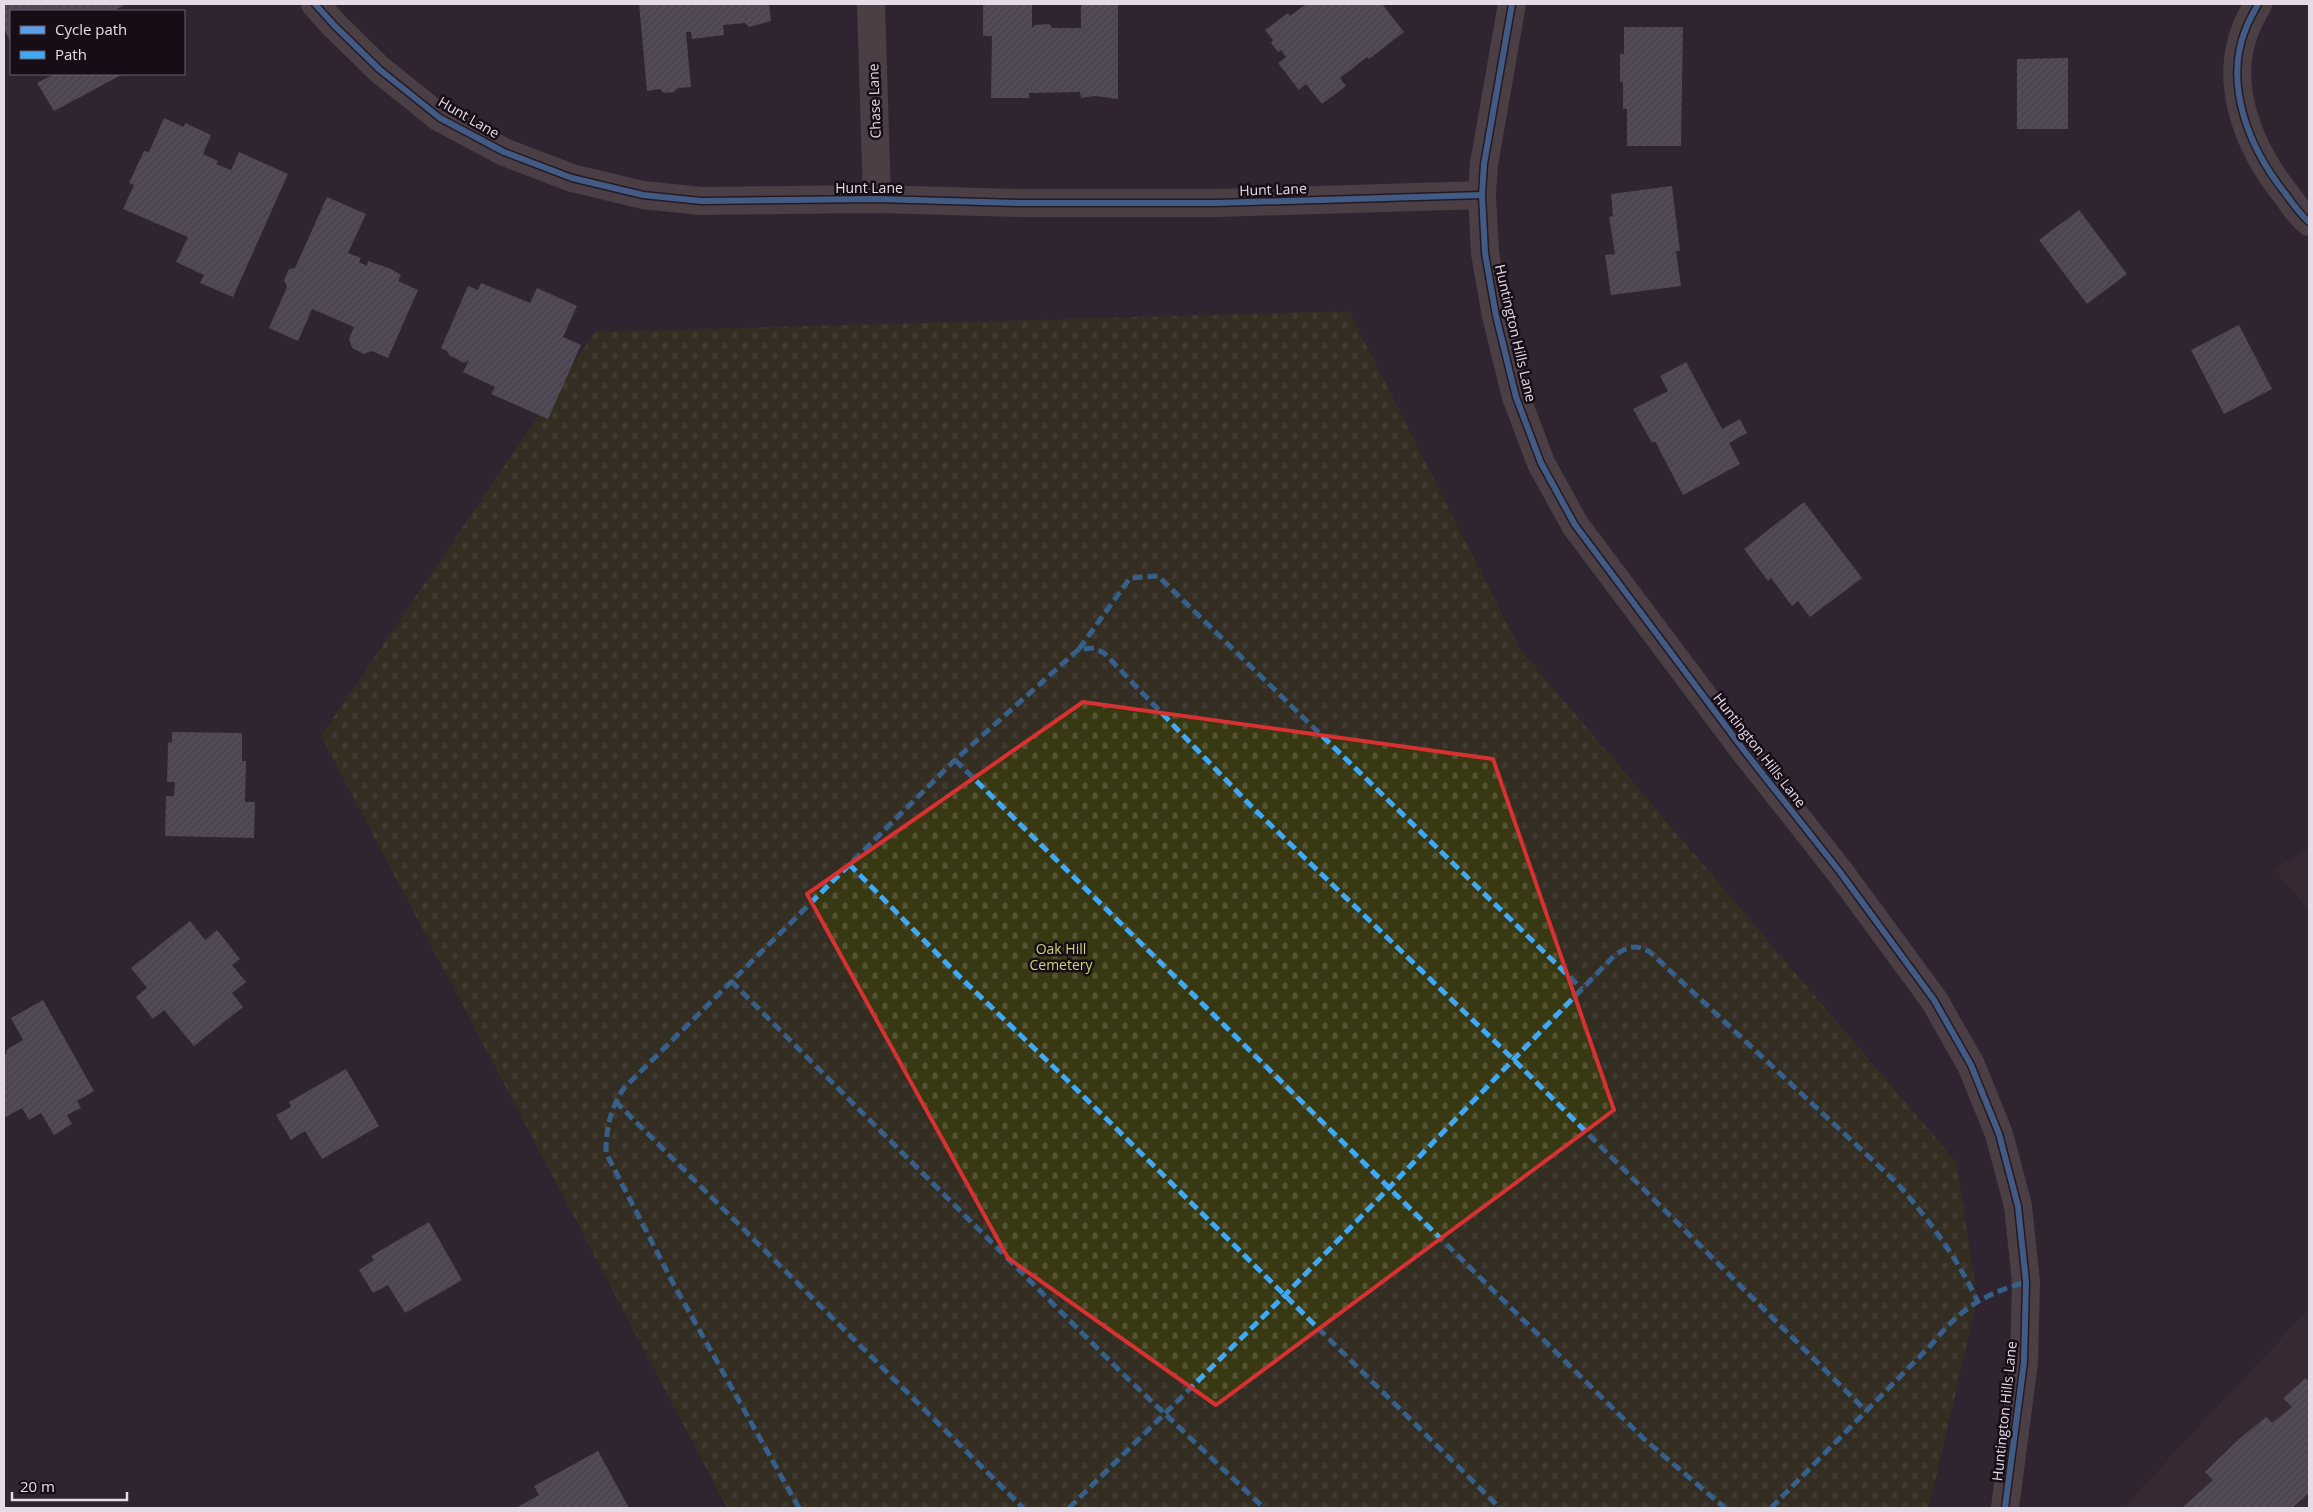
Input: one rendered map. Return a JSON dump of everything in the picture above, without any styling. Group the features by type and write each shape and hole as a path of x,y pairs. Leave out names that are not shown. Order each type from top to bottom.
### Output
{"street":[{"name":"Hunt Lane","path":"316,4 334,25 379,68 440,118 504,152 572,178 643,194 701,201 877,199 1019,203 1217,203 1482,195"},
{"name":"Chase Lane","path":"871,4 877,199"},
{"name":"Huntington Hills Lane","path":"1512,4 1484,164 1482,195 1485,253 1496,316 1516,397 1541,463 1576,525 1746,753 1840,872 1934,1000 1971,1065 1996,1125 2018,1206 2026,1282 2024,1362 2005,1508"},
{"path":"2258,4 2245,29 2238,66 2239,96 2249,133 2272,177 2309,222"}],"highlighted area":[{"path":"1083,702 1493,759 1614,1110 1216,1405 1008,1258 807,894"}],"shaded area":[{"path":"2309,848 2309,910 2274,869"},
{"path":"2309,1309 2309,1508 2123,1508"}],"green space":[{"name":"Oak Hill Cemetery","path":"1349,311 1520,649 1957,1163 1977,1300 1929,1508 727,1508 321,736 595,332"}],"building":[{"path":"4,4 122,4 123,6 115,10 10,10 10,41 4,29"},
{"path":"639,4 769,4 771,21 749,27 745,23 723,25 724,35 692,39 691,32 686,32 691,87 678,88 674,92 664,93 660,89 647,91"},
{"path":"983,4 1032,4 1032,28 1035,25 1049,24 1053,28 1081,28 1081,4 1118,4 1118,99 1095,96 1081,98 1080,92 1029,93 1029,98 991,98 992,36 983,36"},
{"path":"1306,4 1382,4 1404,32 1340,78 1346,86 1322,104 1306,84 1299,90 1278,63 1286,57 1281,50 1278,52 1271,43 1273,40 1265,30 1288,13 1290,16"},
{"path":"1624,27 1683,27 1681,146 1627,146 1627,109 1623,109 1623,82 1620,82 1620,54 1624,54"},
{"path":"2068,58 2068,129 2017,129 2017,59"},
{"path":"52,75 121,75 54,111 37,83"},
{"path":"164,118 184,127 185,123 211,135 203,154 218,161 216,164 231,170 239,152 288,174 233,297 200,283 204,275 176,262 188,237 123,209 134,185 129,183 144,151 149,152"},
{"path":"1672,186 1680,251 1676,251 1681,286 1611,295 1605,255 1615,254 1609,217 1613,216 1611,194"},
{"path":"327,197 366,214 348,253 361,258 359,262 367,266 368,261 391,269 401,275 398,281 418,290 388,358 372,351 364,354 352,348 349,339 354,327 312,309 298,341 269,328 287,287 284,280 289,269 295,268"},
{"path":"2079,210 2127,274 2087,304 2039,240"},
{"path":"481,283 530,303 537,288 577,306 563,337 581,345 548,419 491,394 495,387 463,372 469,360 464,363 441,348 468,286 478,290"},
{"path":"2239,325 2272,389 2224,414 2191,350"},
{"path":"1686,362 1722,429 1740,419 1747,433 1729,443 1740,464 1683,495 1655,441 1652,443 1633,409 1668,391 1660,376"},
{"path":"1804,502 1862,578 1810,617 1798,601 1792,606 1771,578 1768,581 1744,549"},
{"path":"172,732 242,733 242,761 246,761 245,802 255,802 254,838 165,836 166,796 174,796 175,782 167,782 168,743 172,742"},
{"path":"190,921 205,940 217,930 240,959 232,965 246,982 232,993 243,1007 194,1046 164,1010 153,1019 136,997 147,988 131,968"},
{"path":"43,1000 94,1091 77,1101 81,1108 67,1115 72,1124 54,1135 41,1113 29,1120 22,1108 4,1118 4,1055 7,1053 6,1050 23,1040 11,1018"},
{"path":"346,1069 379,1126 322,1159 305,1131 291,1140 276,1115 291,1107 289,1102"},
{"path":"429,1222 462,1280 405,1313 388,1285 373,1293 359,1270 374,1260 371,1256"},
{"path":"2306,1378 2309,1382 2309,1493 2292,1508 2182,1508 2213,1480 2205,1472 2238,1440 2266,1417 2272,1423 2292,1407 2283,1398"},
{"path":"598,1451 629,1508 516,1508 539,1495 534,1486"}],"marked path":[{"path":"1079,649 1130,578 1158,576 1582,989"},
{"path":"799,1508 673,1283 606,1153 608,1127 612,1111 624,1088 955,760 1079,649 1094,648 1104,653 1252,807 1514,1060 1866,1411"},
{"path":"955,760 1644,1439 1725,1508"},
{"path":"849,864 960,977 1064,1077 1500,1508"},
{"path":"1069,1508 1284,1296 1615,955 1632,947 1650,952 1897,1183 1941,1239 1960,1268 1977,1300"},
{"path":"731,981 1124,1375 1264,1508"},
{"path":"615,1101 1023,1508"},
{"path":"1771,1508 1962,1313 1984,1298 2026,1282"}],"cycle path":[{"path":"315,4 379,69 440,118 504,152 572,178 643,195 701,201 877,199 1019,203 1217,203 1482,195"},
{"path":"1512,4 1484,164 1482,195 1485,253 1496,316 1516,397 1541,463 1575,525 1746,753 1840,872 1934,1000 1971,1065 1999,1134 2018,1206 2026,1282 2024,1362 2005,1508"},
{"path":"2258,4 2247,25 2240,49 2237,71 2243,115 2260,156 2296,208 2309,222"}]}
